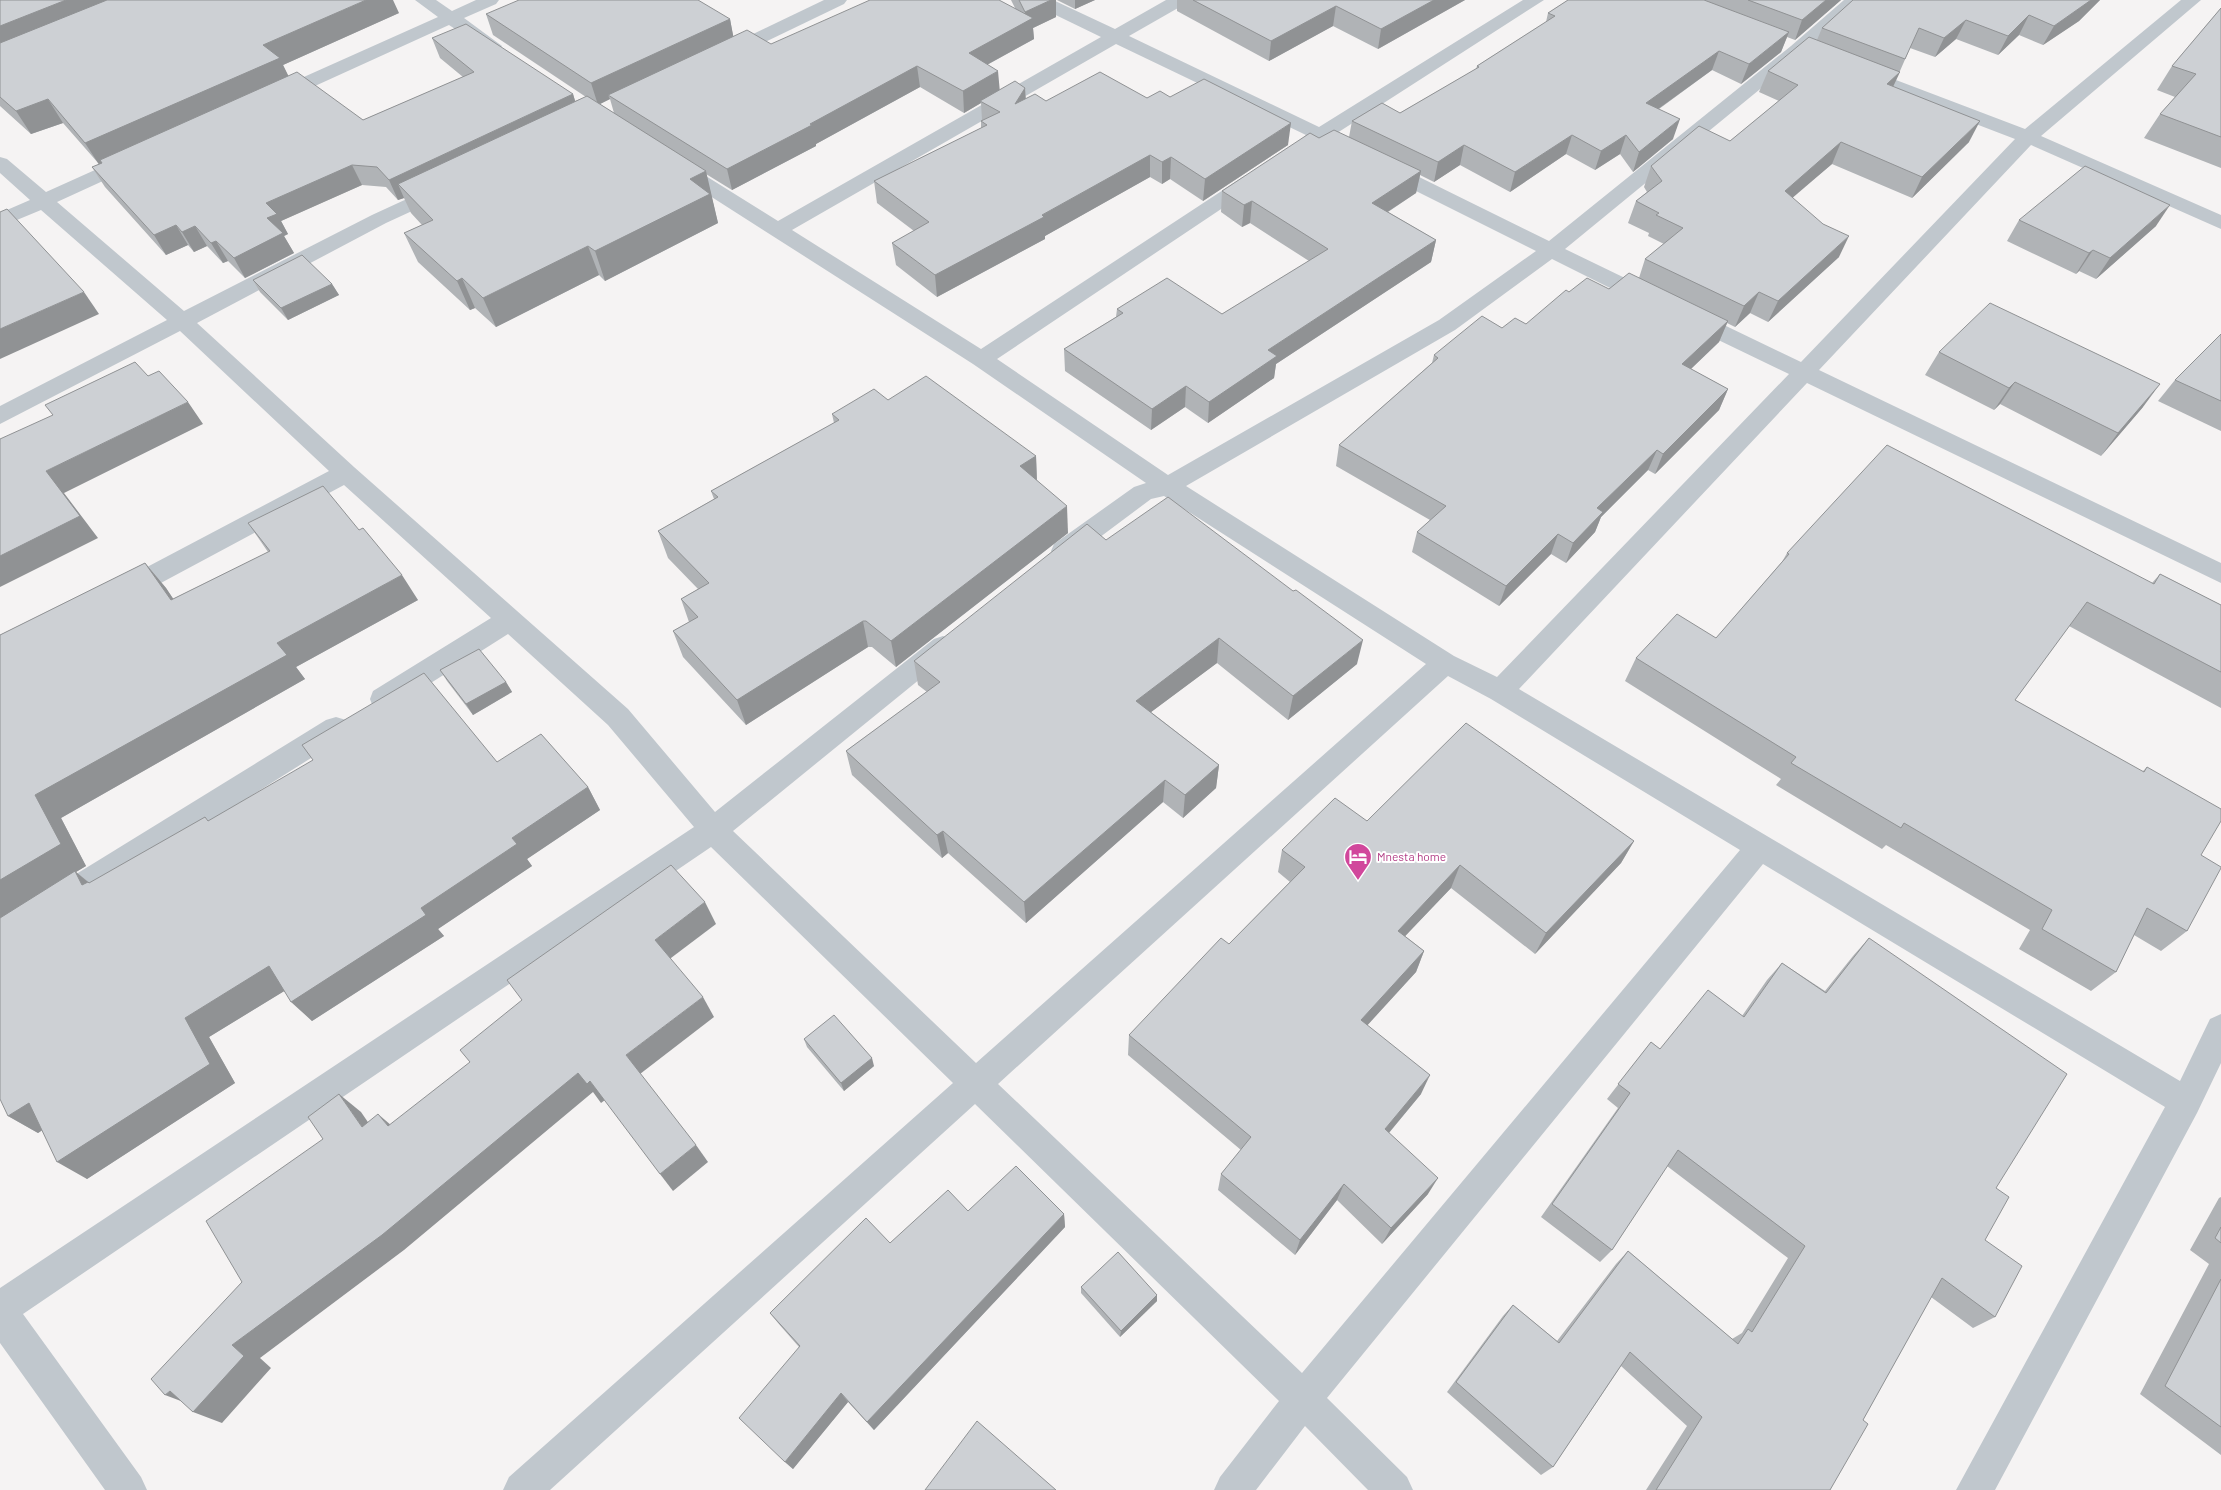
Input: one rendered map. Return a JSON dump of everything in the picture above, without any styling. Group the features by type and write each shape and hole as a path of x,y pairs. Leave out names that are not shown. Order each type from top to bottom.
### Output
{"street":[{"path":"424,0 508,56"},
{"path":"260,103 490,0"},
{"path":"713,60 838,0"},
{"path":"1039,0 2221,574"},
{"path":"777,230 1179,0"},
{"path":"981,359 1320,135 1535,0"},
{"path":"1044,566 1143,493 1167,486 1448,326 1551,250 1788,46 1854,0"},
{"path":"1500,691 2028,137 2192,0"},
{"path":"1788,46 1815,56"},
{"path":"1843,67 2028,137 2221,223"},
{"path":"0,221 151,152"},
{"path":"663,157 981,359 1167,486 1445,663 1500,691 1759,848 2186,1102"},
{"path":"0,163 182,321 346,473 618,717 713,830 975,1085 1303,1399 1394,1490"},
{"path":"0,416 379,219 458,182"},
{"path":"105,601 346,473"},
{"path":"0,937 509,620"},
{"path":"0,1309 713,830 959,633"},
{"path":"522,1490 1445,663"},
{"path":"1233,1490 1303,1399 1759,848"},
{"path":"1975,1490 2186,1102 2221,1029"},
{"path":"0,1313 128,1490"}],"building":[{"path":"0,0 66,0 0,26"},
{"path":"107,0 366,0 263,45 280,58 85,143 48,99 16,111 0,97 0,43"},
{"path":"519,0 698,0 730,19 591,83 486,14"},
{"path":"870,0 999,0 1033,18 969,53 998,71 963,91 917,66 810,124 812,125 727,169 608,95 747,30 771,44"},
{"path":"1019,0 1051,0 1025,12"},
{"path":"1193,0 1434,0 1381,29 1336,6 1271,41"},
{"path":"1568,0 1704,0 1789,32 1749,64 1719,51 1646,103 1680,119 1639,152 1626,135 1601,151 1572,135 1515,172 1464,145 1438,162 1352,121 1382,103 1400,113 1479,67 1477,66 1555,16 1548,13"},
{"path":"1748,0 1826,0 1802,20"},
{"path":"1853,0 2091,0 2054,26 2029,15 2008,36 1966,20 1944,38 1919,28 1905,59 1822,28"},
{"path":"2221,8 2221,137 2160,114 2196,74 2172,66"},
{"path":"466,24 573,94 389,180 377,167 352,165 266,203 277,214 267,218 283,233 234,258 216,241 211,243 195,226 182,232 176,225 154,235 92,167 102,163 100,160 297,72 363,120 474,72 432,38"},
{"path":"1809,37 1900,72 1887,84 1980,121 1922,177 1841,142 1785,191 1823,224 1849,236 1778,301 1759,292 1744,306 1645,259 1683,228 1656,215 1659,213 1636,201 1662,181 1651,166 1699,126 1730,141 1798,85 1768,71"},
{"path":"1100,72 1147,98 1160,91 1170,97 1204,79 1291,123 1205,179 1171,157 1162,162 1150,155 1042,215 1044,217 935,275 892,243 929,222 874,181 987,125 981,121 1000,112 980,101 1015,81 1025,88 1015,104 1035,94 1046,101"},
{"path":"587,96 706,171 690,179 710,194 595,251 588,246 483,298 462,278 457,281 404,233 433,220 398,184"},
{"path":"1334,130 1421,171 1372,203 1436,240 1268,350 1277,356 1209,402 1186,386 1152,409 1064,349 1123,313 1117,309 1167,278 1222,314 1328,249 1252,201 1244,205 1222,191 1310,133 1319,138"},
{"path":"2085,166 2170,205 2110,258 2093,250 2089,253 2019,220"},
{"path":"7,209 84,292 0,329 0,212"},
{"path":"302,255 332,284 281,308 253,280"},
{"path":"1629,273 1728,321 1682,364 1728,389 1663,454 1657,450 1597,508 1603,512 1573,543 1558,534 1506,586 1417,532 1446,506 1339,445 1438,358 1434,355 1482,316 1502,328 1515,318 1526,324 1566,290 1569,292 1587,278 1609,289"},
{"path":"1990,303 2160,384 2118,433 2015,382 2009,388 1939,352"},
{"path":"2221,334 2221,401 2175,380"},
{"path":"135,362 148,376 159,371 188,402 46,471 80,516 0,556 0,439 53,415 45,405"},
{"path":"926,376 1036,456 1020,466 1067,506 891,641 866,621 863,621 737,700 673,631 698,617 681,599 709,583 658,531 718,497 711,491 839,420 832,414 874,389 888,400"},
{"path":"1887,445 2154,584 2160,574 2221,605 2221,672 2087,602 2015,700 2144,772 2147,767 2221,809 2221,821 2201,855 2221,868 2187,931 2147,908 2116,972 2042,929 2052,910 1904,823 1901,828 1791,763 1796,757 1636,658 1677,614 1716,638 1789,554 1787,553"},
{"path":"323,486 359,530 363,528 402,575 277,643 287,655 35,795 61,844 0,880 0,635 145,563 171,600 270,551 248,523"},
{"path":"1168,497 1293,591 1296,590 1363,640 1293,696 1219,638 1136,701 1219,765 1185,795 1165,780 1024,902 943,831 937,835 846,751 940,682 914,661 1087,524 1106,540"},
{"path":"479,649 506,682 466,704 440,670"},
{"path":"424,673 497,762 541,734 588,787 512,838 517,844 421,908 426,915 291,1002 269,966 185,1018 210,1064 57,1162 29,1103 8,1116 0,1099 0,918 75,871 82,885 89,883 205,817 208,821 313,760 302,745"},
{"path":"1466,723 1634,841 1546,933 1460,865 1398,931 1424,951 1361,1020 1430,1075 1385,1129 1438,1178 1391,1228 1344,1184 1300,1240 1221,1174 1251,1137 1129,1035 1221,938 1229,944 1305,867 1282,850 1335,798 1367,821"},
{"path":"671,865 705,902 655,940 703,997 626,1055 696,1145 660,1174 590,1081 587,1084 578,1073 382,1235 232,1345 244,1356 193,1412 170,1391 165,1395 151,1379 242,1282 206,1221 323,1139 308,1117 339,1094 362,1127 378,1114 388,1126 470,1062 460,1050 522,1000 507,980"},
{"path":"1869,938 2067,1074 1996,1188 2009,1197 1985,1240 2022,1266 1995,1317 1942,1278 1863,1420 1868,1424 1830,1490 1656,1490 1702,1417 1630,1352 1553,1467 1456,1382 1513,1305 1559,1343 1628,1251 1738,1344 1748,1329 1752,1332 1805,1246 1678,1150 1612,1250 1552,1204 1630,1093 1618,1084 1651,1042 1660,1049 1708,990 1744,1017 1782,963 1826,993"},
{"path":"834,1015 872,1058 841,1083 804,1039"},
{"path":"1016,1166 1064,1214 867,1422 841,1393 785,1462 739,1418 800,1346 770,1313 866,1218 890,1243 948,1190 968,1211"},
{"path":"2221,1227 2221,1243 2215,1238"},
{"path":"1118,1252 1157,1295 1121,1331 1081,1287"},
{"path":"2221,1279 2221,1427 2165,1386"},
{"path":"977,1421 1056,1490 925,1490"}],"place":[{"name":"Mnesta home","path":"1358,881"}]}
